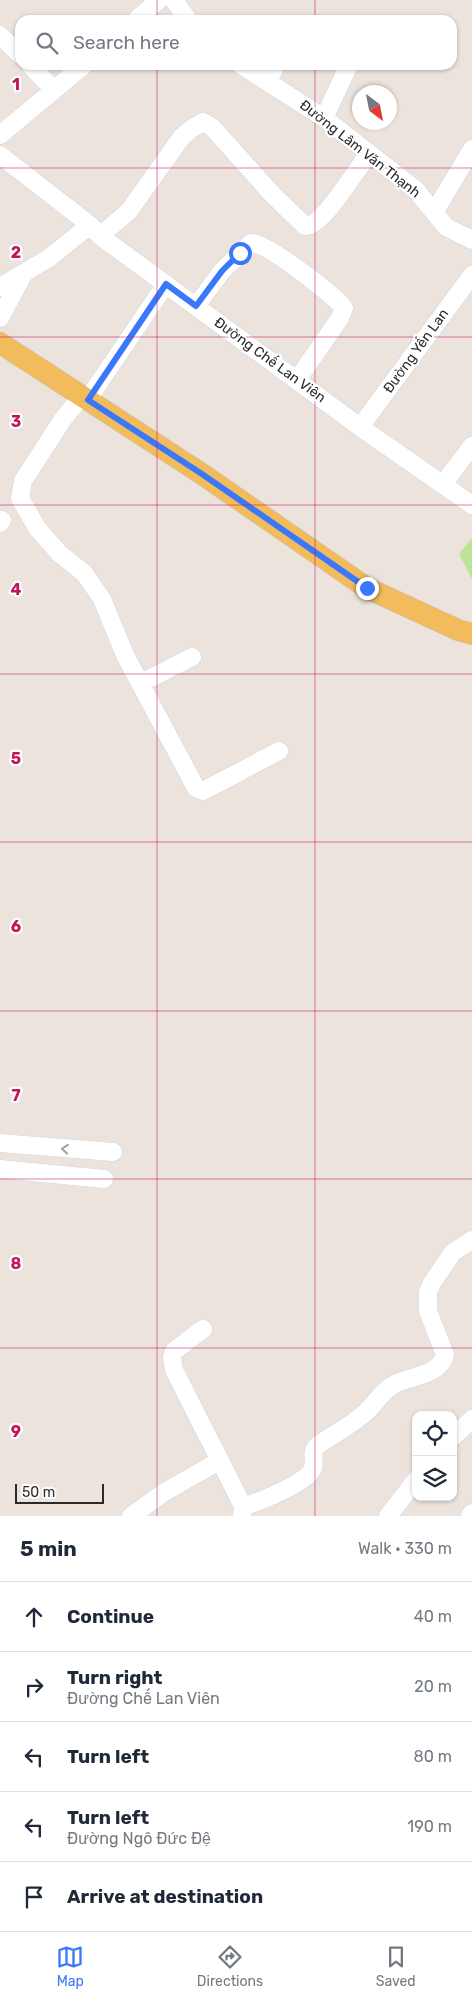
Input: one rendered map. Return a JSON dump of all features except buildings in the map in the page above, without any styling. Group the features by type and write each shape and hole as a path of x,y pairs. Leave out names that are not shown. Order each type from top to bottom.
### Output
{"main road":[{"path":"0,343 202,474 367,588 458,630 472,634"}],"street":[{"path":"142,15 159,0"},
{"path":"0,35 15,50"},
{"path":"35,70 54,90"},
{"path":"0,135 78,70"},
{"name":"Đường Lâm Văn Thạnh","path":"250,70 324,118 411,186 435,211 446,227 472,240"},
{"path":"268,80 273,70"},
{"path":"324,118 347,70"},
{"path":"0,287 129,211 156,170 181,138 191,128 203,122 212,127 272,194 305,226 316,223 325,214 369,154"},
{"path":"435,211 472,149"},
{"name":"Đường Chế Lan Viên","path":"2,157 166,284 360,427 472,505"},
{"path":"196,306 222,271 251,243 259,243 274,252 344,308 340,318 297,380"},
{"path":"0,318 23,275"},
{"name":"Đường Yến Lan","path":"360,427 472,275"},
{"path":"166,284 85,398 63,419 23,481 20,498 26,512 44,537 90,580 102,599 125,655 180,762 199,791 279,751"},
{"path":"443,484 472,446"},
{"path":"141,683 192,657"},
{"path":"0,1143 113,1152"},
{"path":"0,1169 104,1179"},
{"path":"203,1329 177,1347 172,1357 172,1363 177,1377 194,1405 243,1511 308,1475 313,1468 313,1453 318,1445 365,1413 379,1396 394,1384 432,1370 441,1364 445,1355 428,1310 428,1292 432,1283 454,1252 472,1240"},
{"path":"457,1434 472,1419"},
{"path":"131,1516 163,1493 220,1461"},
{"path":"388,1516 412,1485"}],"green space":[{"path":"472,538 472,579 459,554"}],"route":[{"path":"240,253 222,271 196,306 166,284 88,400 202,474 367,588"}]}
